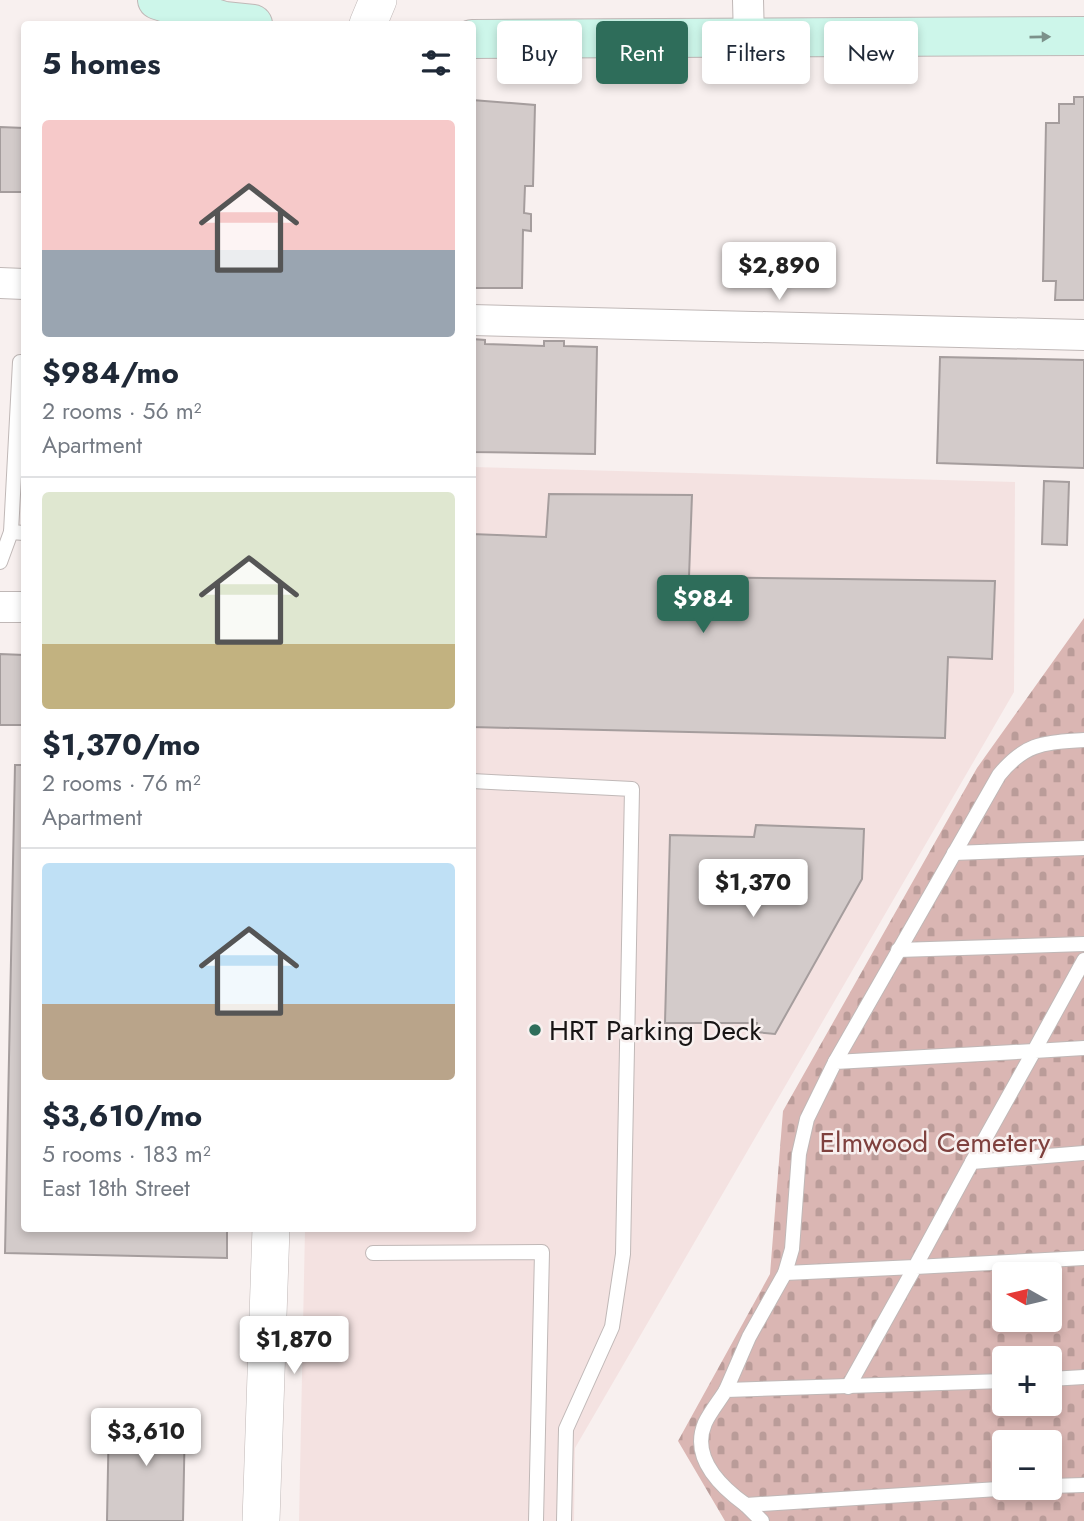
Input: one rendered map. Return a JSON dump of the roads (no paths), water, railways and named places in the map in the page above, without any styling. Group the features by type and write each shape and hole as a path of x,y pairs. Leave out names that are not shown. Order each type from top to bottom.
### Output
{"main road":[{"path":"157,0 224,21"},
{"path":"810,38 1084,36"},
{"path":"476,39 702,39"}],"street":[{"path":"369,21 378,0"},
{"path":"748,0 749,21"},
{"path":"0,283 21,284"},
{"path":"476,320 1084,335"},
{"path":"0,607 21,607"},
{"path":"261,1521 271,1232"}],"lane":[{"path":"0,562 18,532 21,362"},
{"path":"762,1521 722,1487 709,1469 703,1447 704,1424 726,1390 749,1337 785,1273 792,1249 799,1154 807,1119 835,1062 999,775 1015,756 1031,746 1084,740"},
{"path":"476,781 632,789 623,1254 612,1327 566,1429 564,1521"},
{"path":"954,853 1084,848"},
{"path":"898,950 1084,944"},
{"path":"848,1387 1084,960"},
{"path":"835,1062 1084,1048"},
{"path":"972,1162 1084,1153"},
{"path":"373,1253 542,1252 536,1521"},
{"path":"785,1273 1084,1258"},
{"path":"1062,1378 1084,1377"},
{"path":"726,1390 992,1381"},
{"path":"1062,1486 1084,1485"},
{"path":"746,1505 992,1489"}],"place":[{"name":"HRT Parking Deck","path":"535,1030"}],"park label":[{"name":"Elmwood Cemetery","path":"935,1142"}]}
